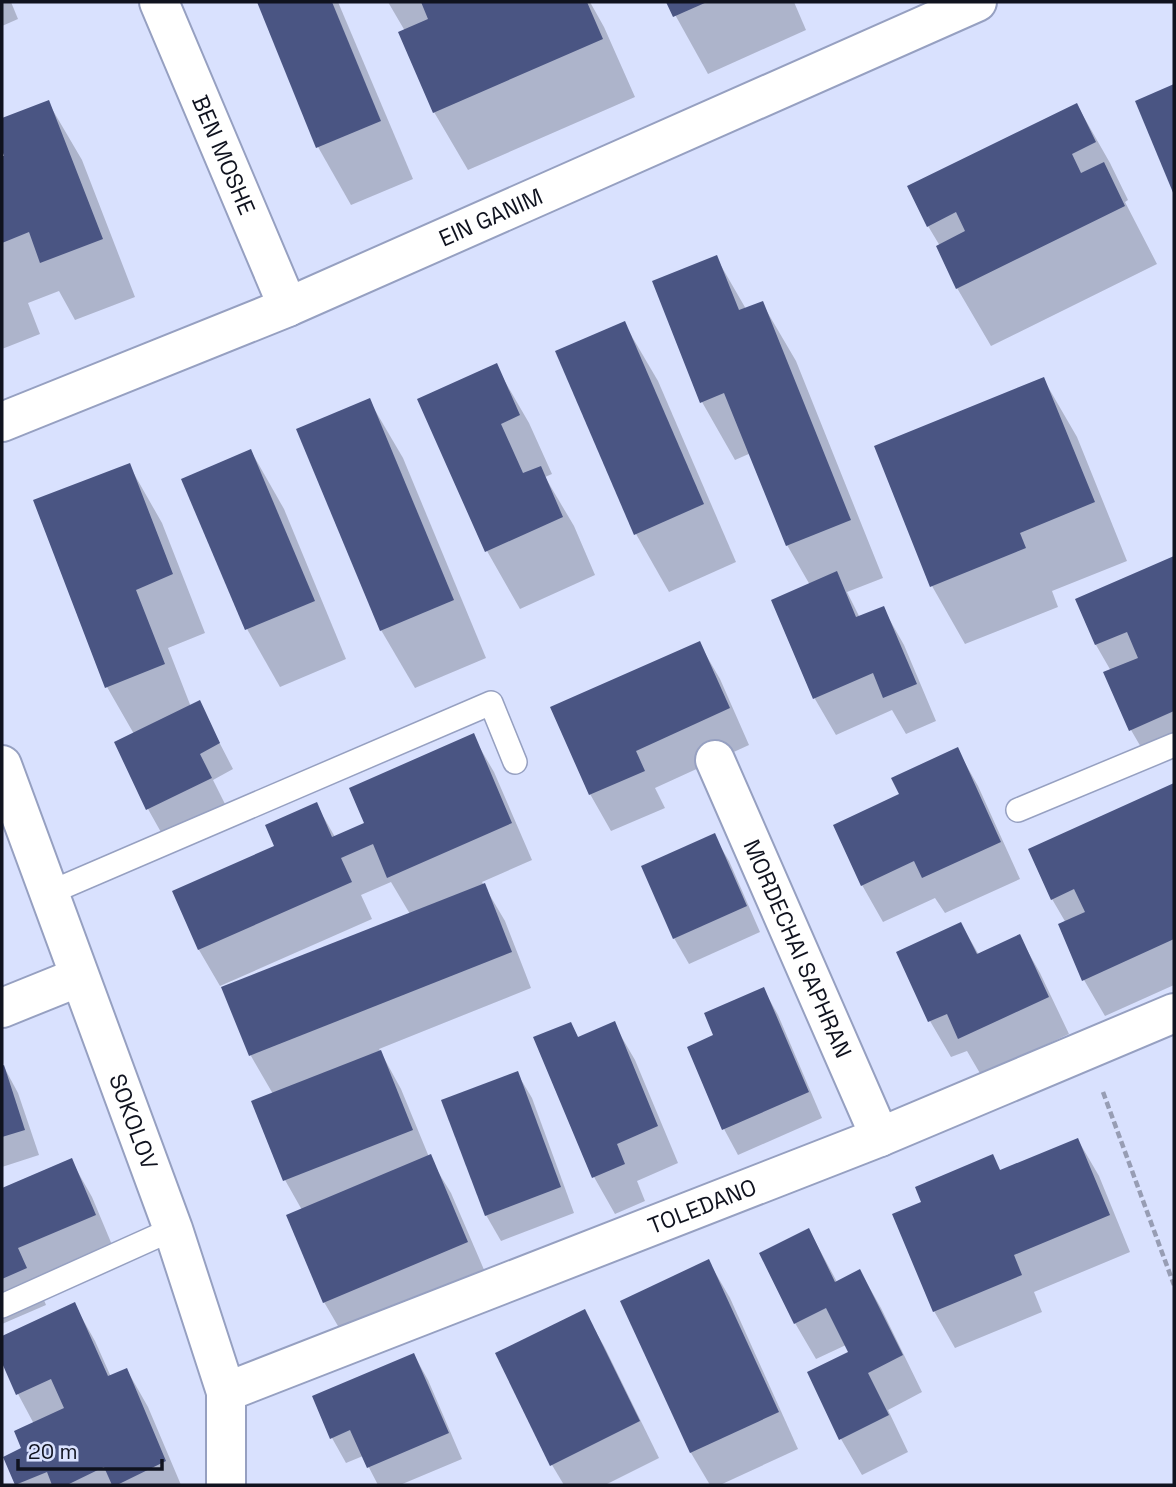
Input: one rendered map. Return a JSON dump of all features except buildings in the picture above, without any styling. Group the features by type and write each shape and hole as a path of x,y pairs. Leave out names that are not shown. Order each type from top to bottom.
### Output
{"street":[{"name":"BEN MOSHE","path":"159,2 288,307"},
{"name":"EIN GANIM","path":"2,422 288,307 977,2"},
{"name":"MORDECHAI SAPHRAN","path":"715,760 880,1137"},
{"name":"SOKOLOV","path":"2,765 173,1229 226,1392 226,1485"},
{"path":"2,1008 79,977"},
{"name":"TOLEDANO","path":"226,1392 880,1137 1174,1013"}],"lane":[{"path":"49,893 491,703 515,762"},
{"path":"1018,810 1174,745"},
{"path":"2,1306 173,1229"}],"path":[{"path":"1087,1049 1174,1285"}]}
